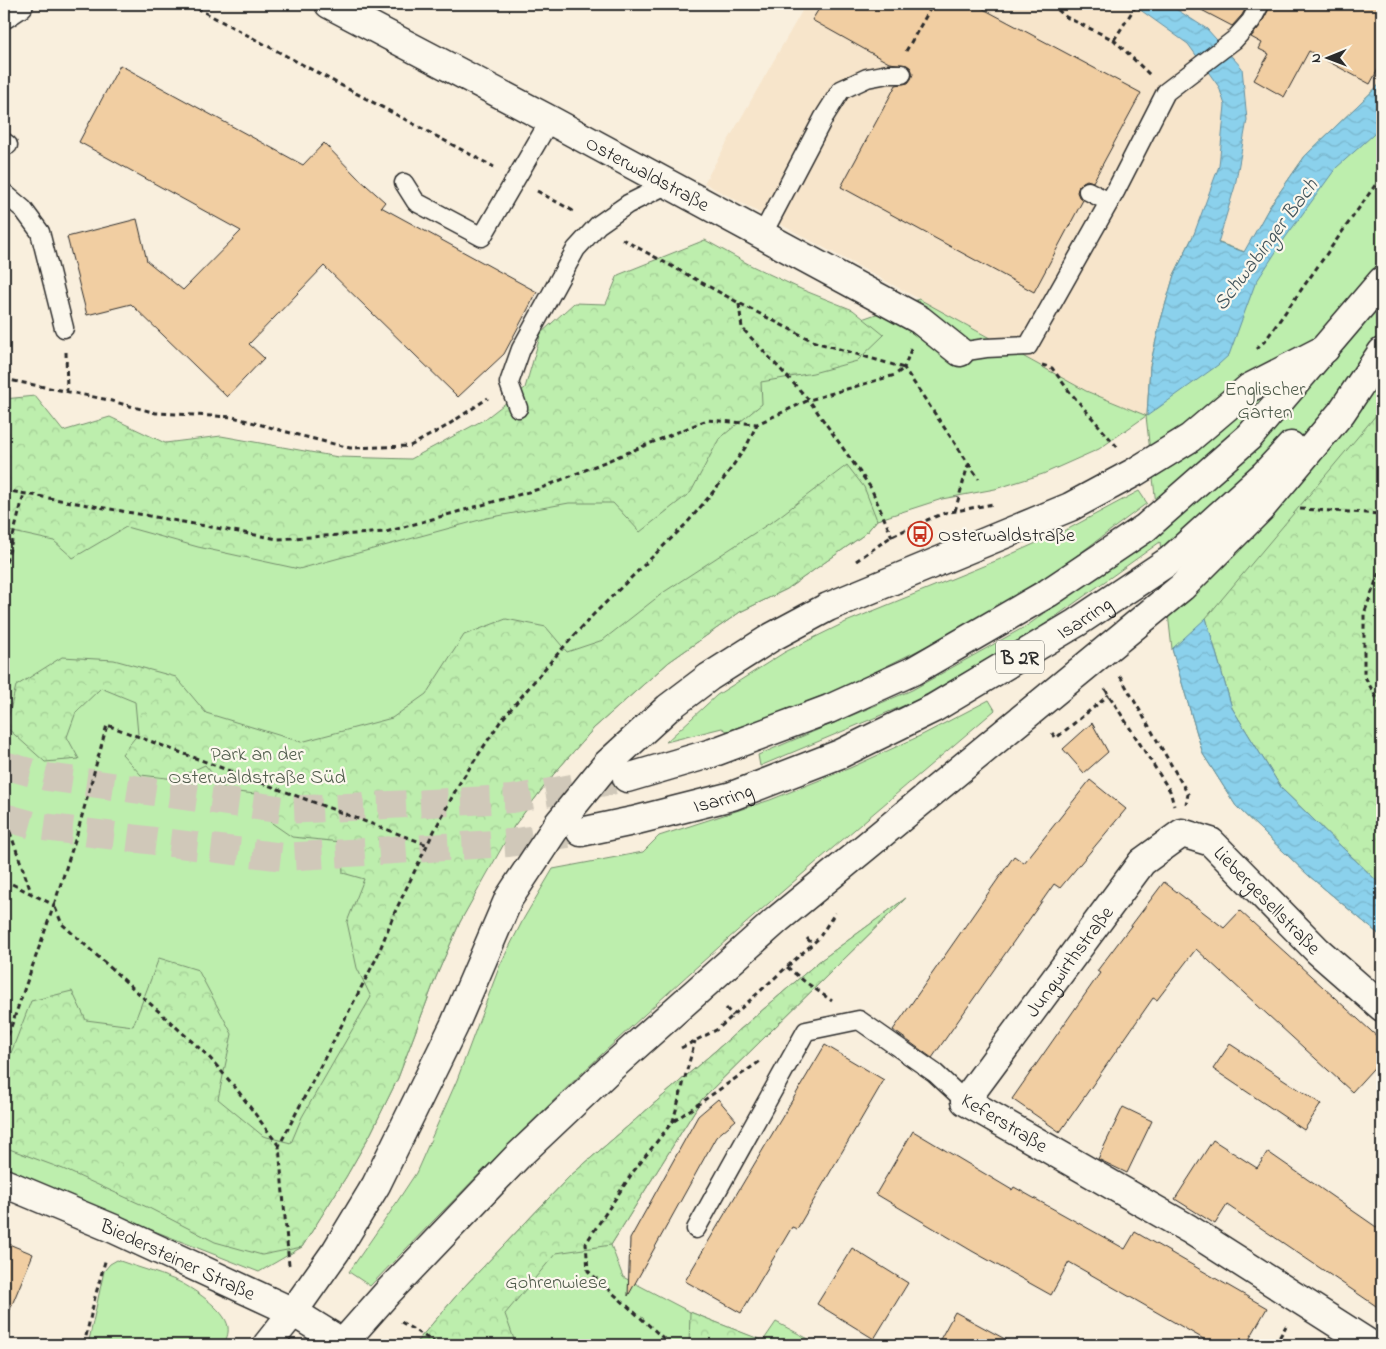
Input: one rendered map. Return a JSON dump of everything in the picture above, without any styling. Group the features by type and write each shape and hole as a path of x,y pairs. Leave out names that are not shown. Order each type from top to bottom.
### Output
{"main road":[{"path":"4,14 19,4"},
{"name":"Osterwaldstraße","path":"329,4 550,120 920,320 960,352"},
{"name":"Isarring","path":"627,778 712,753 829,709 913,671 1048,593 1145,528 1250,436 1382,281"},
{"path":"267,1345 336,1251 376,1185 454,1026 509,898 558,824 606,765 668,708 709,677 772,637 828,607 1070,507 1135,472 1190,438 1250,388 1325,349"},
{"path":"343,1345 388,1292 518,1156 612,1067 778,919 1182,587 1268,500 1341,413 1382,352"},
{"name":"Isarring","path":"581,832 732,796 840,754 934,708 1076,623 1169,560 1265,474 1382,352"},
{"name":"Liebergesellstraße","path":"1182,833 1211,842 1318,951 1382,1007"},
{"name":"Jungwirthstraße","path":"965,1101 1142,862 1182,833"},
{"name":"Keferstraße","path":"965,1101 1189,1229 1371,1345"},
{"name":"Biedersteiner Straße","path":"4,1183 114,1229 293,1312 343,1345"}],"lane":[{"path":"960,352 986,348 1028,346 1170,89 1234,40 1251,21 1260,4"},
{"path":"762,234 824,117 841,90 867,78 897,74"},
{"path":"404,183 416,202 482,237 550,120"},
{"path":"518,408 509,383 521,349 576,250 598,225 628,204 668,184"},
{"path":"1088,191 1109,202"},
{"path":"4,193 23,209 40,232 64,328"},
{"name":"Keferstraße","path":"696,1229 806,1031 859,1020 935,1074 965,1101"}],"path":[{"path":"189,4 516,179 739,303 815,342 904,368 979,479"},
{"path":"897,74 933,4"},
{"path":"1051,4 1066,17 1114,40 1170,89"},
{"path":"1114,40 1137,4"},
{"path":"1265,341 1382,178"},
{"path":"739,303 742,328 809,400 871,488 893,539"},
{"path":"4,490 278,539 386,532 539,490 707,420 757,424 809,400 895,375 904,368 920,320"},
{"path":"64,328 68,391"},
{"path":"1033,362 1052,368 1121,452"},
{"path":"4,379 68,391 156,413 233,416 350,448 410,446 445,426 509,383"},
{"path":"279,1146 377,957 394,914 459,784 500,722 593,615 687,523 723,480 747,445 757,424"},
{"path":"955,511 968,464"},
{"path":"4,571 24,494"},
{"path":"1299,509 1382,514"},
{"path":"945,513 947,519"},
{"path":"1382,564 1364,614 1364,675 1382,708"},
{"path":"1116,670 1188,794 1182,833"},
{"path":"1105,689 1170,791 1182,833"},
{"path":"1056,738 1109,696"},
{"path":"4,1047 6,1036 54,905 77,834 107,725 428,845"},
{"path":"4,815 32,894"},
{"path":"4,880 54,905 62,924 208,1056 235,1087 279,1146 289,1268"},
{"path":"807,938 812,944"},
{"path":"787,966 804,981"},
{"path":"726,1008 733,1016"},
{"path":"673,1121 695,1041"},
{"path":"671,1345 588,1271 586,1243 633,1172 673,1121 767,1057"},
{"path":"84,1345 114,1229"},
{"path":"400,1322 439,1345"}],"shaded area":[{"path":"806,4 1382,4 1382,82 1305,156 1270,206 1245,253 1194,234 1174,275 1160,323 1150,366 1147,416 1086,391 704,183"}],"green space":[{"name":"Park an der Osterwaldstraße Süd","path":"1382,82 1382,937 1308,875 1236,806 1203,754 1172,649 1160,542 1034,632 917,700 760,766 758,755 912,690 1028,625 1159,531 1146,416 1099,449 1043,474 995,489 942,499 877,520 865,534 787,589 740,612 669,662 594,728 553,775 514,826 486,874 460,922 436,977 398,1078 371,1133 302,1247 259,1272 4,1172 4,455 303,515 919,299 1086,391 1147,416 1150,366 1160,323 1174,275 1194,234 1245,252 1270,206 1305,156"},
{"path":"705,240 752,266 803,290 853,310 884,335 857,361 813,373 761,382 762,404 719,439 691,492 640,532 613,503 569,503 487,518 299,569 198,547 126,527 73,558 54,541 4,530 4,399 35,396 63,431 110,417 165,443 221,436 338,457 411,459 485,419 525,388 541,333 574,303 606,304 618,275"},
{"path":"1382,408 1382,886 1282,789 1232,708 1206,618"},
{"path":"847,465 864,487 877,520 865,534 787,589 740,612 669,662 594,728 553,775 514,826 460,922 436,977 398,1078 371,1133 302,1247 262,1255 215,1242 149,1208 63,1169 4,1147 4,1071 31,1001 72,991 86,1020 133,1026 159,958 198,970 232,1034 218,1099 263,1136 291,1143 302,1117 371,997 357,968 347,922 364,879 343,873 341,842 292,837 266,819 256,794 227,791 205,765 175,779 141,775 122,754 138,734 135,702 101,688 76,712 67,737 79,759 45,762 6,727 16,686 62,657 114,660 176,677 206,713 301,742 392,718 426,694 464,635 506,619 546,627 567,652 603,640 664,592 776,519"},
{"path":"1139,491 1147,503 1063,566 931,644 842,688 769,717 727,731 722,728 666,742 717,695 785,652 846,622 998,560 1070,528"},
{"path":"989,700 995,710 774,899 644,1015 539,1115 370,1286 349,1272 416,1173 457,1080 500,965 524,918 553,869 643,852 659,836 770,800 850,768 922,735"},
{"name":"Gohrenwiese","path":"906,898 702,1099 611,1245 623,1277 690,1312 763,1341 776,1322 820,1345 414,1345 463,1288 569,1177 817,963"},
{"name":"Gohrenwiese","path":"906,898 702,1099 611,1245 556,1253 505,1314 516,1345 414,1345 463,1288 569,1177 817,963"},
{"path":"117,1260 175,1280 206,1299 226,1320 228,1332 223,1345 88,1345 104,1271"},
{"path":"690,1312 764,1341 762,1345 689,1345"}],"water":[{"name":"Schwabinger Bach","path":"1132,4 1168,4 1207,29 1242,68 1247,120 1235,186 1218,243 1244,252 1270,206 1305,156 1382,82 1382,127 1336,168 1285,238 1255,284 1229,355 1147,416 1150,366 1160,323 1174,275 1194,234 1219,166 1225,105 1219,87 1188,44"},
{"path":"1206,618 1232,708 1282,789 1382,886 1382,937 1308,875 1236,806 1203,754 1172,649"}],"building":[{"path":"822,4 974,4 1141,93 1093,182 1087,180 1079,186 1077,192 1083,200 1034,292 841,187 896,85 908,83 913,74 911,68 907,65 889,63 812,20"},
{"path":"1190,4 1248,4 1242,15 1232,26"},
{"path":"1271,4 1382,4 1382,62 1370,84 1309,51 1284,97 1254,80 1269,54 1259,49 1262,43 1251,37 1260,26"},
{"path":"120,65 303,165 324,143 385,202 381,207 537,292 504,354 458,397 324,266 249,344 264,358 227,397 131,304 87,315 67,237 137,219 147,261 183,290 241,231 79,142"},
{"path":"1092,723 1108,752 1084,773 1063,749"},
{"path":"1090,780 1126,809 1060,888 1054,884 932,1058 893,1030 1014,856 1024,863"},
{"path":"1164,882 1224,928 1240,911 1382,1041 1382,1059 1352,1092 1196,949 1157,1000 1153,998 1060,1132 1012,1099 1100,973 1097,971"},
{"path":"1230,1044 1321,1104 1304,1130 1213,1069"},
{"path":"825,1045 884,1080 797,1229 792,1227 741,1313 685,1281"},
{"path":"718,1099 736,1120 716,1137 628,1296 630,1239 698,1116"},
{"path":"1123,1107 1152,1121 1127,1173 1098,1159"},
{"path":"913,1131 1012,1190 1014,1187 1125,1249 1135,1232 1267,1308 1246,1345 1214,1345 1069,1262 1051,1295 876,1194"},
{"path":"1213,1140 1257,1168 1268,1152 1382,1231 1382,1310 1227,1205 1215,1224 1175,1199"},
{"path":"4,1242 33,1254 4,1324"},
{"path":"852,1248 908,1283 874,1339 817,1304"},
{"path":"955,1312 1016,1345 937,1345"}],"tunnel":[{"path":"4,765 47,777 285,810 512,799 627,778"},
{"path":"4,817 36,826 283,857 509,843 568,834"}],"place":[{"name":"Osterwaldstraße","path":"920,534"}],"park label":[{"name":"Englischer Garten","path":"1265,400"}]}
